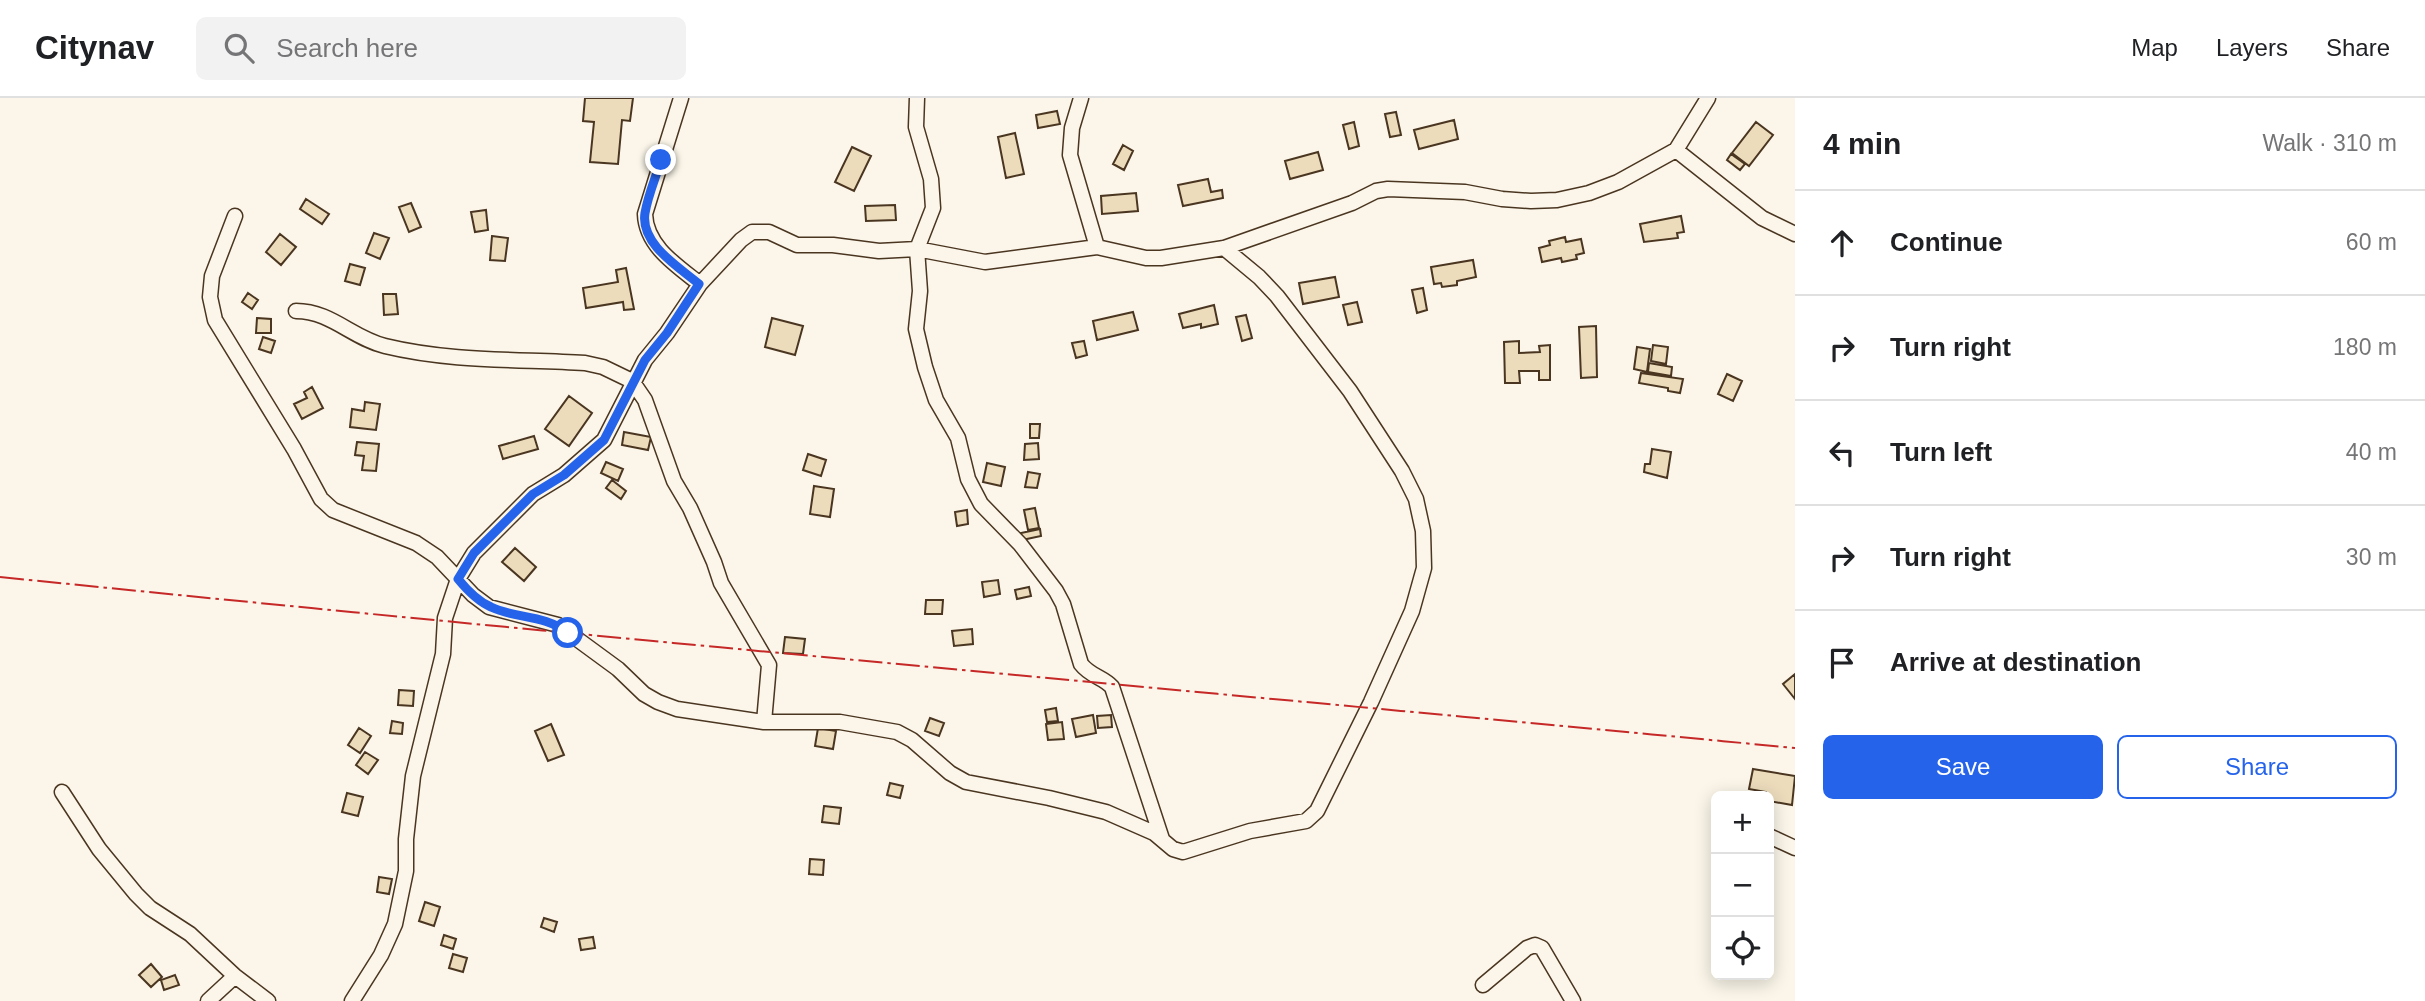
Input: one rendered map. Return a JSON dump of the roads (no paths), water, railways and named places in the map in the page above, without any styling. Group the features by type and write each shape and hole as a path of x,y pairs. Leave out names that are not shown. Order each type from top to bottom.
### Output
{"street":[{"path":"681,98 645,214 645,227 653,243 699,284"},
{"path":"917,98 916,127 931,179 933,208 917,248 920,291 916,329 936,400 958,438 968,479 981,504 1020,544 1056,591 1086,671 1108,682 1112,687 1162,839"},
{"path":"1081,98 1072,128 1070,156 1097,247"},
{"path":"352,1001 382,955 395,924 406,871 406,839 415,767 443,654 445,618 458,579 474,553 533,494 564,475 604,440 632,381 699,284 752,232 769,232 797,244 879,251 917,248 985,261 1097,247 1146,258 1224,248 1352,203 1376,191 1388,189 1465,192 1531,201 1557,200 1589,193 1676,150 1708,98"},
{"path":"1676,150 1762,218 1795,234"},
{"path":"235,216 212,276 210,297 215,320 294,449 321,499 333,510 416,543 437,557 473,595 489,607 558,625 618,669 644,694 658,702 677,709 764,722 840,722 897,732 912,740 950,774 966,782 1106,812 1154,833 1172,849 1183,852 1250,831 1297,823 1312,817 1320,806 1382,679 1412,611 1424,568 1425,546 1421,519 1416,499 1402,471 1350,391 1277,296 1224,248"},
{"path":"296,311 318,313 382,346 448,358 585,363 603,367 632,381 645,400 674,481 691,508 715,562 721,583 769,665 764,722"},
{"path":"62,792 99,849 136,894 150,908 190,934 235,976 268,1001"},
{"path":"1774,838 1795,848"},
{"path":"1483,985 1527,948 1535,945 1542,948 1573,1001"},
{"path":"208,1001 235,976"}]}
